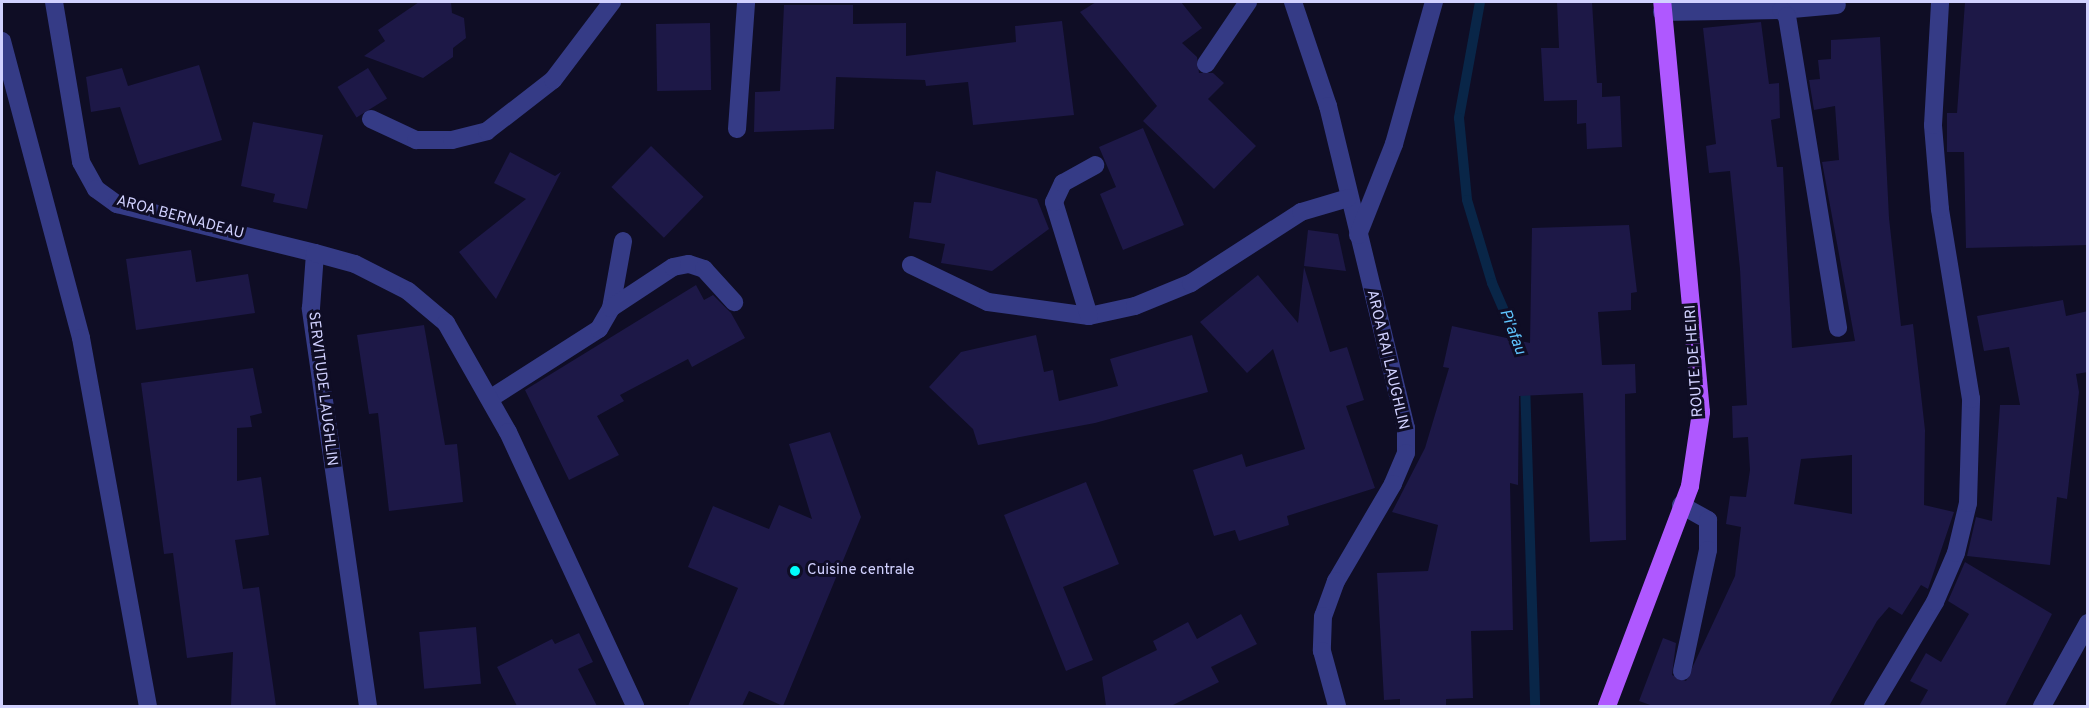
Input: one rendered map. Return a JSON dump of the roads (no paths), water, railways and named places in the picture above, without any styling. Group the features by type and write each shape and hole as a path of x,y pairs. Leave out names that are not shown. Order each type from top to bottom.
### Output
{"main road":[{"name":"ROUTE DE HEIRI","path":"1607,706 1690,486 1701,412 1662,7"}],"street":[{"name":"AROA BERNADEAU","path":"54,2 81,162 96,189 117,204 315,253"},
{"path":"372,119 416,140 452,140 487,130 553,80 612,2"},
{"path":"737,129 746,2"},
{"path":"1206,64 1248,2"},
{"name":"AROA RAI LAUGHLIN","path":"1293,2 1328,106 1348,198 1398,393 1406,453 1336,581 1323,616 1322,651 1337,706"},
{"path":"1358,235 1394,144 1434,2"},
{"path":"1873,706 1935,602 1956,553 1968,503 1971,399 1940,209 1933,125 1940,2"},
{"path":"1662,7 1735,6 1782,10 1837,5"},
{"path":"1782,10 1787,16 1838,328"},
{"path":"2,41 81,338 148,706"},
{"path":"1089,316 1054,202 1063,183 1095,165"},
{"path":"911,265 988,302 1089,316 1135,306 1191,283 1301,212 1348,198"},
{"path":"490,398 599,329 611,308 623,242"},
{"path":"315,253 355,264 408,291 446,323 490,398 635,706"},
{"name":"SERVITUDE LAUGHLIN","path":"315,253 311,308 368,706"},
{"path":"611,308 655,276 689,264 719,281 734,302"},
{"path":"1681,505 1708,520 1708,550 1682,671"},
{"path":"2042,706 2088,623"}],"waterway":[{"name":"Pi'afau","path":"1480,2 1459,118 1467,200 1492,283 1522,352"},
{"name":"Pi'afau","path":"1525,382 1535,706"}],"place":[{"name":"Cuisine centrale","path":"795,571"}]}
